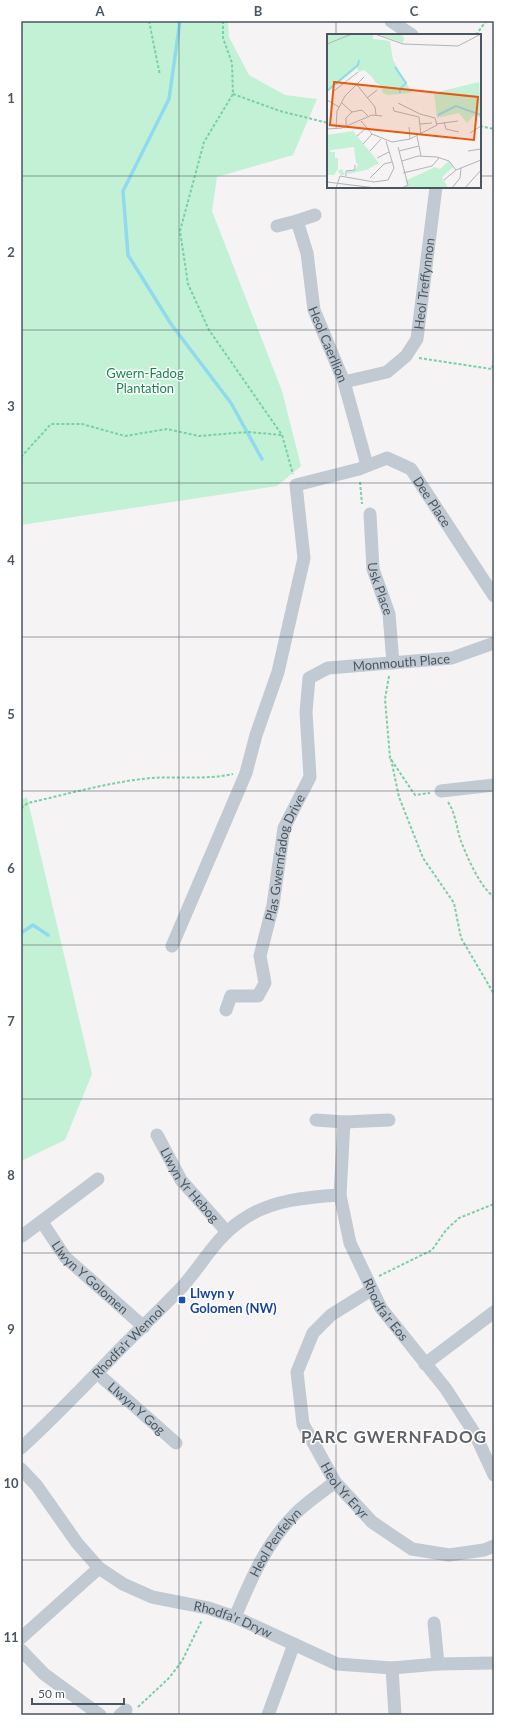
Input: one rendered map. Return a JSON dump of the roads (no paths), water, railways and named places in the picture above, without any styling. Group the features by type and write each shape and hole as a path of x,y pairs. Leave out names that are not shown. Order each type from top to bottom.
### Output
{"street":[{"path":"391,21 410,34"},
{"name":"Heol Treffynnon","path":"344,382 387,372 406,356 417,339 436,188"},
{"path":"277,226 315,215"},
{"name":"Heol Caerllion","path":"297,221 307,253 314,310 344,382 363,467"},
{"name":"Dee Place","path":"172,946 246,773 256,735 278,672 304,558 296,485 363,467 387,458 411,469 494,596"},
{"name":"Usk Place","path":"370,514 373,569 389,614 392,663"},
{"name":"Monmouth Place","path":"309,678 328,668 452,658 494,643"},
{"name":"Plas Gwernfadog Drive","path":"226,1010 231,996 258,996 265,983 260,956 273,905 284,828 310,777 306,712 309,678"},
{"path":"441,791 494,785"},
{"path":"316,1120 344,1122 388,1120"},
{"name":"Rhodfa'r Eos","path":"344,1122 340,1195 350,1243 369,1286 381,1308 446,1389 466,1421 494,1475"},
{"name":"Llwyn Yr Hebog","path":"157,1135 182,1180 227,1232"},
{"path":"22,1236 98,1179"},
{"name":"Rhodfa'r Wennol","path":"21,1448 144,1327 183,1286 204,1256 242,1219 270,1206 302,1197 340,1195"},
{"name":"Llwyn Y Golomen","path":"42,1222 65,1257 144,1327"},
{"name":"Heol Yr Eryr","path":"369,1286 332,1315 313,1333 297,1372 304,1424 335,1482 372,1522 412,1549 449,1555 484,1550 494,1546"},
{"path":"425,1364 494,1312"},
{"name":"Llwyn Y Gog","path":"96,1373 176,1443"},
{"name":"Rhodfa'r Dryw","path":"21,1469 37,1486 77,1543 99,1568 124,1584 152,1597 208,1608 235,1617 337,1664 392,1668 438,1664 494,1662"},
{"name":"Heol Penfelyn","path":"235,1617 251,1578 269,1545 296,1512 335,1482"},
{"path":"21,1638 99,1568"},
{"path":"434,1623 438,1664"},
{"path":"268,1715 294,1644"},
{"path":"21,1650 44,1674 100,1715"},
{"path":"392,1668 395,1715"}],"waterway":[{"path":"180,21 169,99 123,191 128,255 171,324 231,403 262,459"},
{"path":"21,933 33,925 48,935"}],"place":[{"name":"Llwyn y Golomen (NW)","path":"182,1300"}],"district":[{"name":"PARC GWERNFADOG","path":"394,1436"}],"park label":[{"name":"Gwern-Fadog Plantation","path":"145,380"}]}
